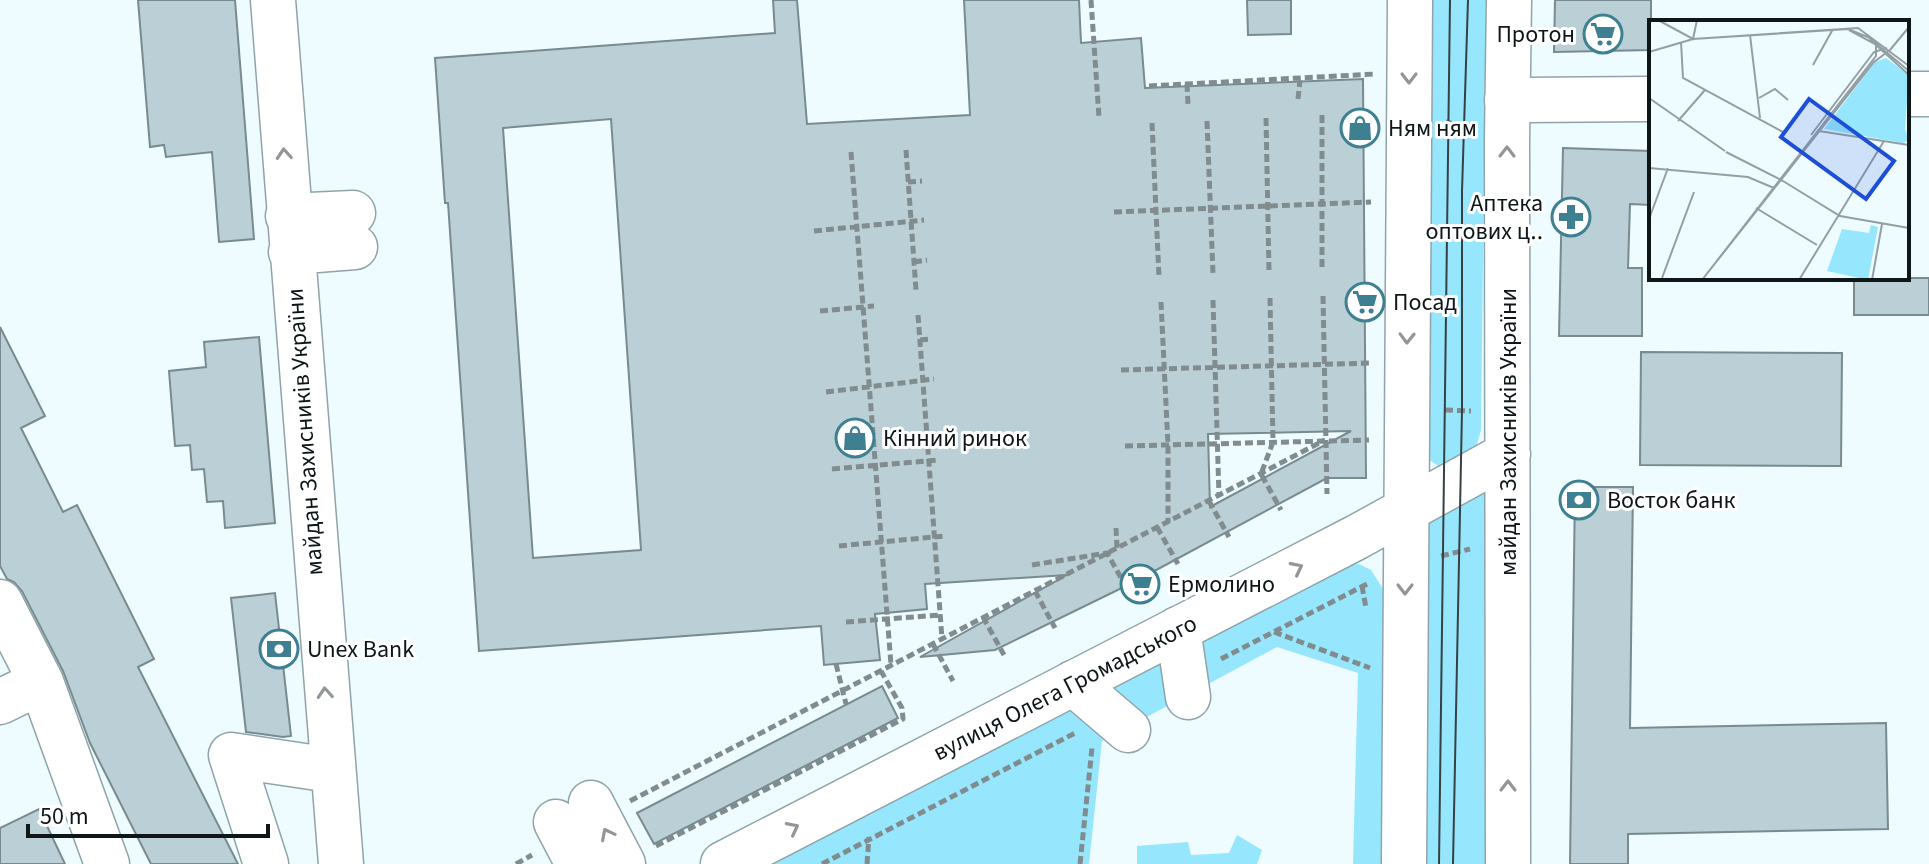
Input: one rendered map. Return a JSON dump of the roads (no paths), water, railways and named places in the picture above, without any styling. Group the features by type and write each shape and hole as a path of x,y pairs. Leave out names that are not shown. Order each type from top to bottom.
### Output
{"main road":[{"name":"майдан Захисників України","path":"273,0 331,770 341,864"},
{"path":"1404,864 1410,0"},
{"name":"майдан Захисників України","path":"1508,864 1509,0"},
{"path":"1507,100 1649,99"},
{"path":"290,234 354,230"},
{"name":"вулиця Олега Громадського","path":"723,864 1406,511 1508,454"},
{"path":"0,602 41,682 107,864"},
{"path":"1178,629 1188,697"},
{"path":"0,702 41,682"},
{"path":"1073,683 1111,732"},
{"path":"266,864 231,755 331,770"},
{"path":"578,864 589,811 622,863"}],"tram line":[{"path":"1439,864 1450,0"},
{"path":"1453,864 1462,410 1462,191 1468,0"}],"place":[{"name":"Протон","path":"1603,34"},
{"name":"Ням ням","path":"1360,128"},
{"name":"Аптека оптових ц‥","path":"1571,217"},
{"name":"Посад","path":"1365,302"},
{"name":"Кінний ринок","path":"855,438"},
{"name":"Восток банк","path":"1579,500"},
{"name":"Ермолино","path":"1140,584"},
{"name":"Unex Bank","path":"279,649"}]}
